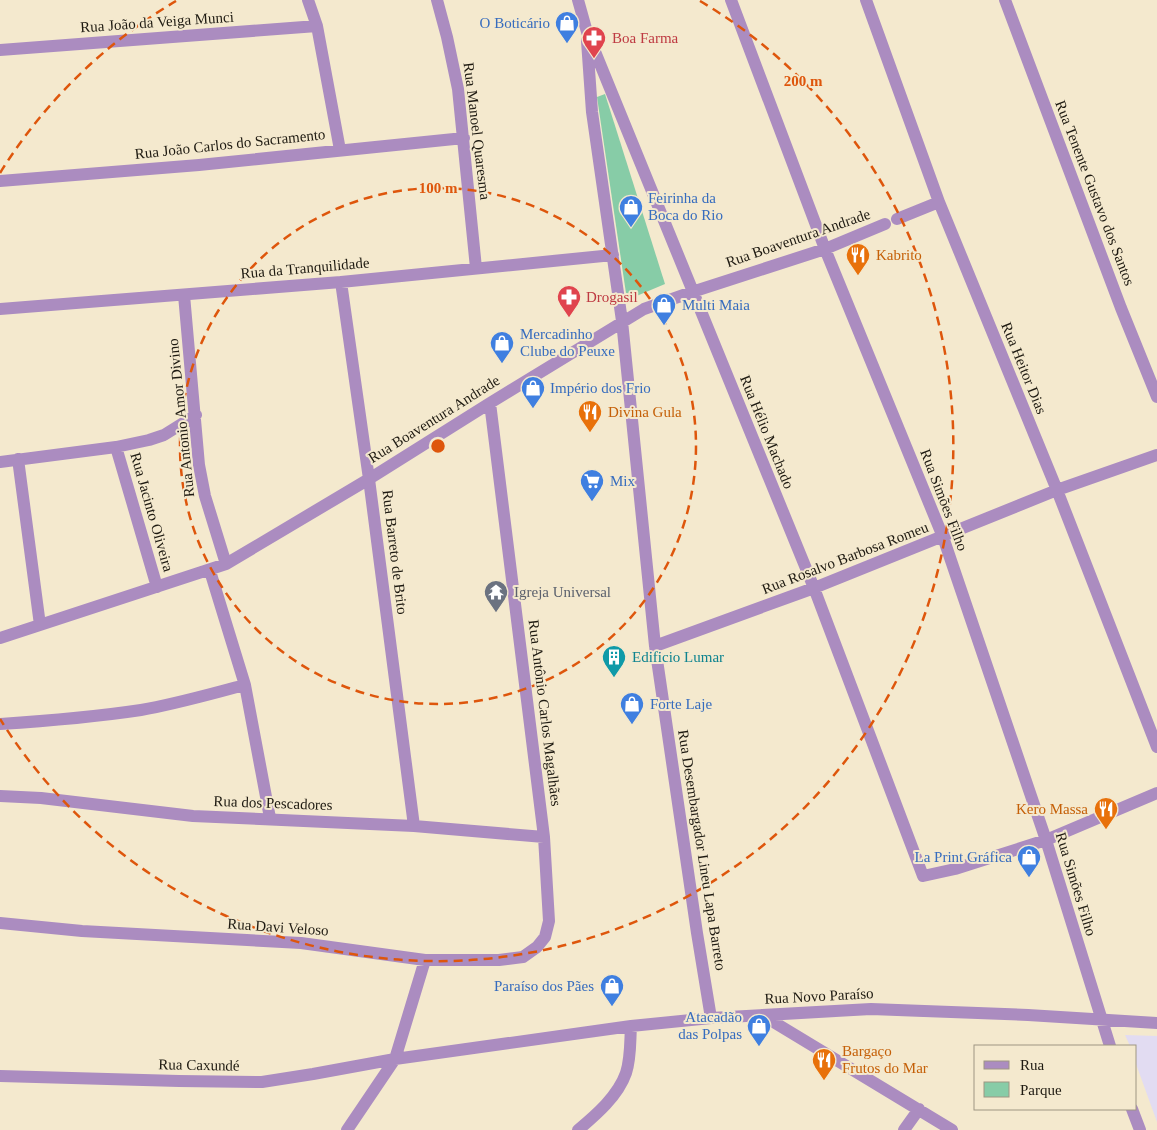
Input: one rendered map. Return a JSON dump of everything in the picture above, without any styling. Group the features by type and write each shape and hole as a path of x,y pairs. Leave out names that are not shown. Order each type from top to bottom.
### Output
{"street":[{"path":"308,0 316,26 340,150"},
{"name":"Rua Manoel Quaresma","path":"437,0 458,89 476,268"},
{"name":"Rua Hélio Machado","path":"578,0 587,32 814,588 923,876 934,875 1046,840"},
{"name":"Rua Simões Filho","path":"731,0 826,249 943,538 1046,840 1110,1045"},
{"name":"Rua Heitor Dias","path":"866,0 939,202 1057,490 1157,747"},
{"name":"Rua Tenente Gustavo dos Santos","path":"1005,0 1121,308 1157,397"},
{"name":"Rua João da Veiga Munci","path":"0,50 316,26"},
{"name":"Rua Desembargador Lineu Lapa Barreto","path":"587,32 592,112 622,321 655,646 711,1018"},
{"name":"Rua João Carlos do Sacramento","path":"0,181 199,165 464,138"},
{"path":"897,219 939,202"},
{"name":"Rua Boaventura Andrade","path":"0,638 226,564 369,479 644,309 826,249 885,224"},
{"name":"Rua da Tranquilidade","path":"0,309 341,282 613,255"},
{"name":"Rua Barreto de Brito","path":"341,282 369,479 414,826"},
{"name":"Rua Antonio Amor Divino","path":"184,295 200,465 205,496 226,564"},
{"name":"Rua Antônio Carlos Magalhães","path":"490,403 544,837 549,902 549,921 545,937"},
{"path":"0,462 116,447 164,435 196,415"},
{"name":"Rua Jacinto Oliveira","path":"116,447 157,587"},
{"name":"Rua Rosalvo Barbosa Romeu","path":"655,646 814,588 943,538 1057,490 1157,455"},
{"path":"18,459 40,625"},
{"path":"210,570 245,685 270,818"},
{"path":"0,724 141,710 185,701 245,685"},
{"path":"1046,840 1157,793"},
{"name":"Rua dos Pescadores","path":"0,796 40,798 193,816 414,826 544,837"},
{"name":"Rua Davi Veloso","path":"0,923 82,931 301,943 425,960 499,960 523,957 537,947 545,937"},
{"path":"347,1130 395,1059 425,960"},
{"name":"Rua Novo Paraíso","path":"395,1059 631,1026 711,1018 871,1008 1157,1023"},
{"path":"762,1015 952,1130"},
{"path":"578,1130 598,1114 615,1093 626,1074 630,1051 631,1026"},
{"name":"Rua Caxundé","path":"0,1076 262,1082 395,1059"},
{"path":"904,1130 918,1109"},
{"path":"1132,1110 1140,1130"}],"shaded area":[{"path":"1125,1035 1157,1036 1157,1122 1137,1067 1137,1045 1130,1045"}],"green space":[{"path":"605,94 665,284 627,300 597,97"}],"place":[{"name":"O Boticário","path":"567,44"},
{"name":"Boa Farma","path":"594,59"},
{"name":"Feirinha da Boca do Rio","path":"631,228"},
{"name":"Kabrito","path":"858,276"},
{"name":"Drogasil","path":"569,318"},
{"name":"Multi Maia","path":"664,326"},
{"name":"Mercadinho Clube do Peuxe","path":"502,364"},
{"name":"Império dos Frio","path":"533,409"},
{"name":"Divina Gula","path":"590,433"},
{"name":"Mix","path":"592,502"},
{"name":"Igreja Universal","path":"496,613"},
{"name":"Edificio Lumar","path":"614,678"},
{"name":"Forte Laje","path":"632,725"},
{"name":"Kero Massa","path":"1106,830"},
{"name":"La Print Gráfica","path":"1029,878"},
{"name":"Paraíso dos Pães","path":"612,1007"},
{"name":"Atacadão das Polpas","path":"759,1047"},
{"name":"Bargaço Frutos do Mar","path":"824,1081"}]}
